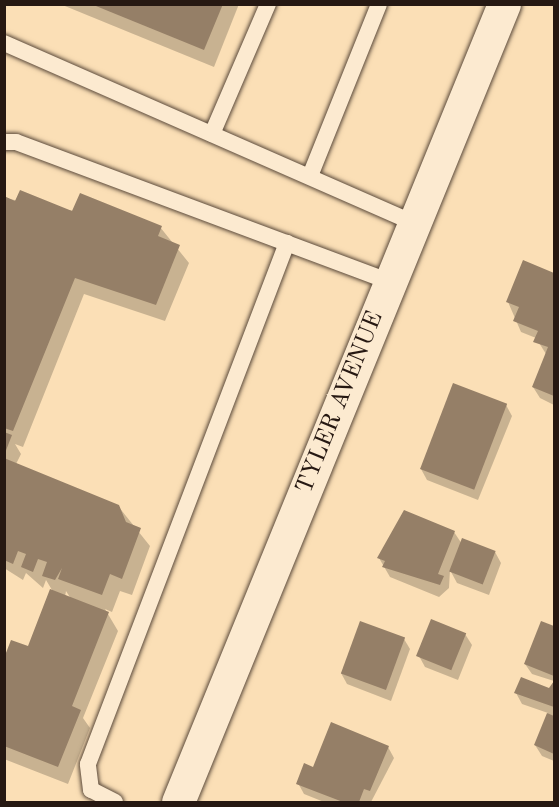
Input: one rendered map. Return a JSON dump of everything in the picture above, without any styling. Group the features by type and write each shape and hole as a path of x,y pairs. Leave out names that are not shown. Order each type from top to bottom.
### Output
{"main road":[{"name":"TYLER AVENUE","path":"178,802 504,4"}],"lane":[{"path":"212,134 268,4"},
{"path":"310,176 379,4"},
{"path":"4,43 415,222"},
{"path":"4,142 16,142 391,282"},
{"path":"115,802 91,790 88,764 287,243"}],"building":[{"path":"91,4 223,4 204,50"},
{"path":"20,190 72,211 80,193 162,226 158,236 180,245 156,305 75,278 13,431 4,428 4,196 15,201"},
{"path":"523,260 554,273 554,396 532,387 548,347 533,342 538,331 513,321 519,307 506,302"},
{"path":"453,383 507,404 474,490 420,469"},
{"path":"4,432 12,435 5,453 4,453"},
{"path":"4,458 119,505 126,522 141,528 122,579 110,574 102,595 58,579 62,568 55,580 42,576 47,562 38,559 33,572 21,567 26,554 18,551 13,564 4,560"},
{"path":"404,510 455,531 438,574 444,576 440,585 382,567 385,561 377,558"},
{"path":"462,538 496,551 483,585 449,572"},
{"path":"50,589 109,612 72,706 81,710 58,767 4,746 4,658 11,640 28,646"},
{"path":"431,619 466,633 451,670 416,656"},
{"path":"360,621 405,637 386,690 341,674"},
{"path":"541,621 554,626 554,676 524,664"},
{"path":"521,677 549,688 554,681 554,707 514,693"},
{"path":"547,713 554,716 554,754 534,745"},
{"path":"331,722 389,746 370,791 364,789 359,802 343,802 296,784 304,763 313,767"}]}
